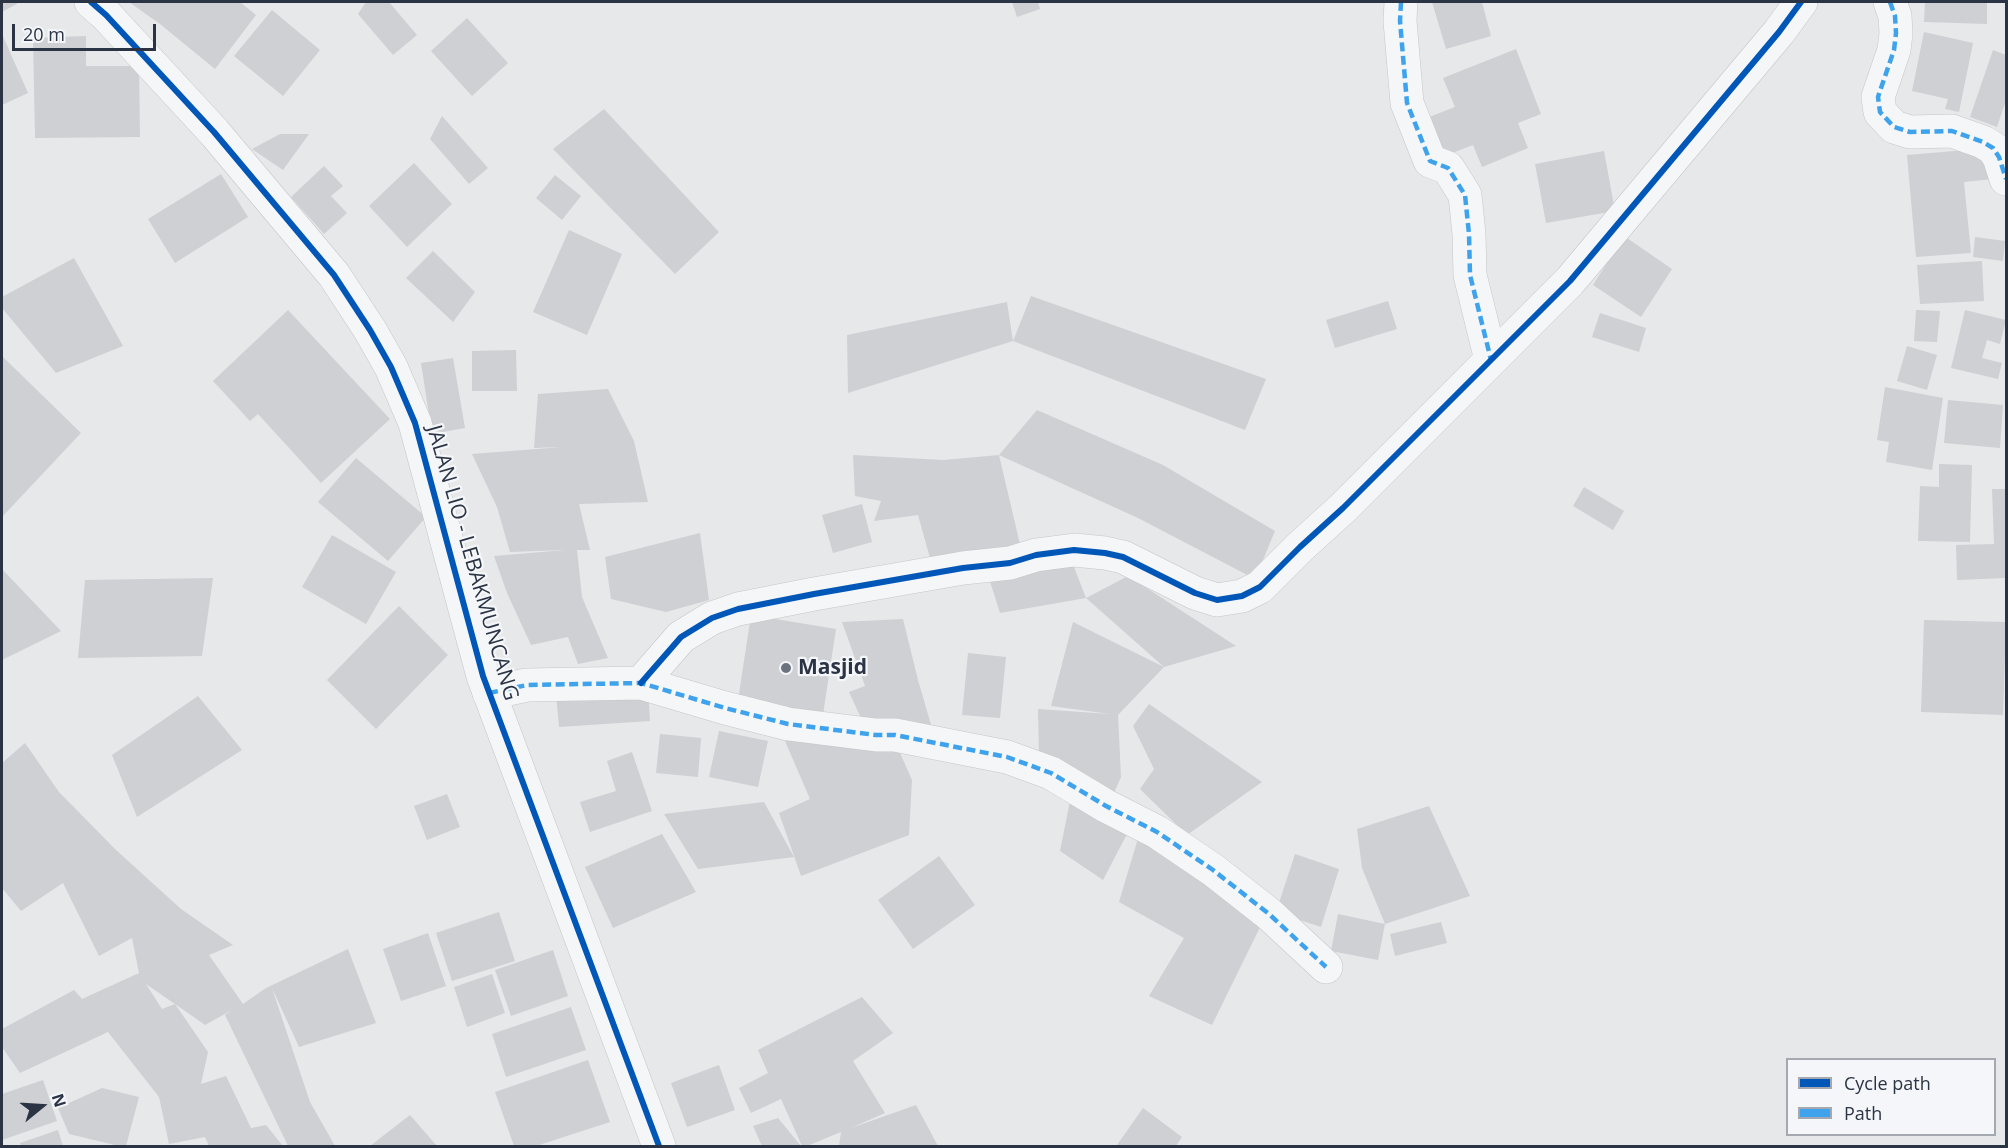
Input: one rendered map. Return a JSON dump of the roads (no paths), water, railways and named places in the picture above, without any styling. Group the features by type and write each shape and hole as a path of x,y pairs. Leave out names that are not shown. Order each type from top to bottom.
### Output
{"street":[{"name":"JALAN LIO - LEBAKMUNCANG","path":"91,2 106,15 214,132 334,275 391,367 415,423 483,676 658,1146"},
{"path":"1401,2 1400,21 1407,104 1430,161 1448,168 1465,195 1470,275 1491,360"},
{"path":"641,683 681,637 712,618 738,609 963,568 1010,562 1036,555 1074,550 1123,557 1205,598 1217,600 1242,596 1260,587 1299,547 1343,508 1570,281 1779,32 1801,2"},
{"path":"1890,2 1896,33 1894,50 1878,97 1880,112 1894,127 1910,132 1952,132 1983,142 1993,148 1999,157 2007,179"},
{"path":"489,693 527,685 641,683 788,724 876,735 895,735 1006,757 1051,773 1106,806 1157,832 1213,870 1269,914 1326,968"}],"place":[{"name":"Masjid","path":"786,668"}]}
